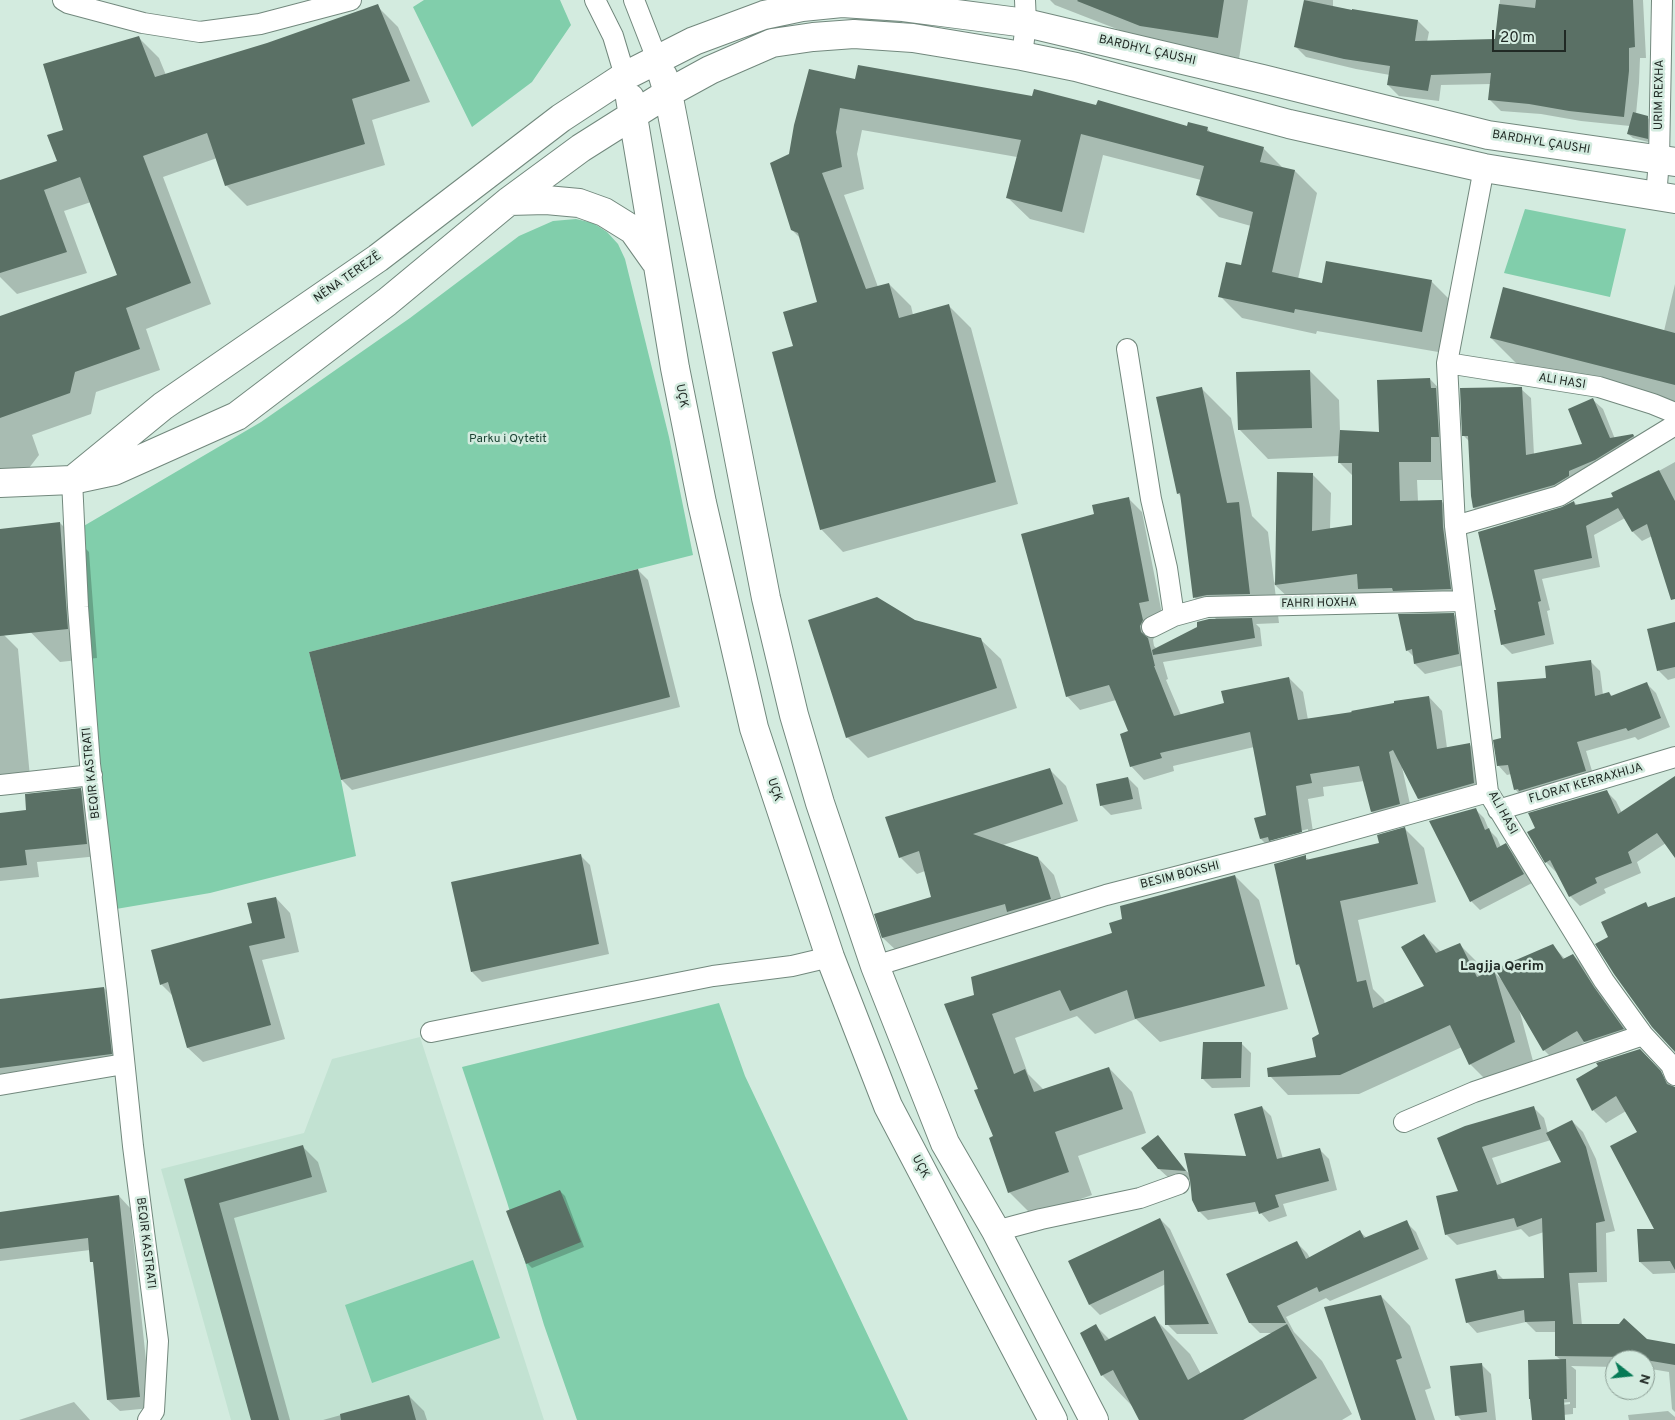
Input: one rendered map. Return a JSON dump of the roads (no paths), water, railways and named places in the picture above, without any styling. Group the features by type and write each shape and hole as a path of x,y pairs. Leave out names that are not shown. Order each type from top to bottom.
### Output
{"main road":[{"path":"763,0 802,7"},
{"name":"BARDHYL ÇAUSHI","path":"625,76 694,41 764,15 802,7 842,4 1025,12 1263,79 1488,135 1667,161"},
{"path":"0,483 72,480 114,471 237,416 388,302 509,201 580,148 668,93 710,70 772,43 854,34 914,38 1022,56 1076,67 1289,124 1484,168 1666,198"},
{"path":"657,59 668,93 766,598 791,705 820,803 875,966 945,1143 996,1232 1094,1420"},
{"name":"UÇK","path":"625,76 634,114 675,368 702,503 754,728 830,957 888,1106 1053,1420"},
{"name":"NËNA TEREZË","path":"72,480 163,406 378,258 561,118 625,76"},
{"path":"509,201 546,200 579,203 604,212 633,230 659,267"}],"street":[{"path":"63,0 68,3 143,23 200,32 260,24 351,0"},
{"path":"595,0 613,36 625,76"},
{"path":"634,0 657,59"},
{"name":"URIM REXHA","path":"1662,0 1667,161 1666,198"},
{"path":"1022,56 1025,12"},
{"name":"ALI HASI","path":"1484,168 1446,363 1456,526 1488,792 1604,981 1643,1035 1671,1065 1675,1074"},
{"path":"1127,349 1151,500 1167,568 1174,616"},
{"name":"ALI HASI","path":"1446,363 1598,387 1675,413"},
{"path":"1456,526 1559,496 1675,425"},
{"name":"BEQIR KASTRATI","path":"72,480 78,608 92,774 135,1165 158,1341 154,1411 148,1420"},
{"name":"FAHRI HOXHA","path":"1152,627 1174,616 1207,606 1464,601"},
{"name":"FLORAT KERRAXHIJA","path":"1498,810 1675,758"},
{"path":"0,785 92,774"},
{"name":"BESIM BOKSHI","path":"875,966 1106,895 1280,850 1488,792"},
{"path":"431,1032 713,976 792,966 830,957"},
{"path":"1404,1122 1474,1092 1643,1035"},
{"path":"0,1085 124,1064"},
{"path":"996,1232 1041,1219 1140,1198 1179,1184"}],"district":[{"name":"Lagjja Qerim","path":"1502,967"}],"park label":[{"name":"Parku i Qytetit","path":"508,440"}]}
